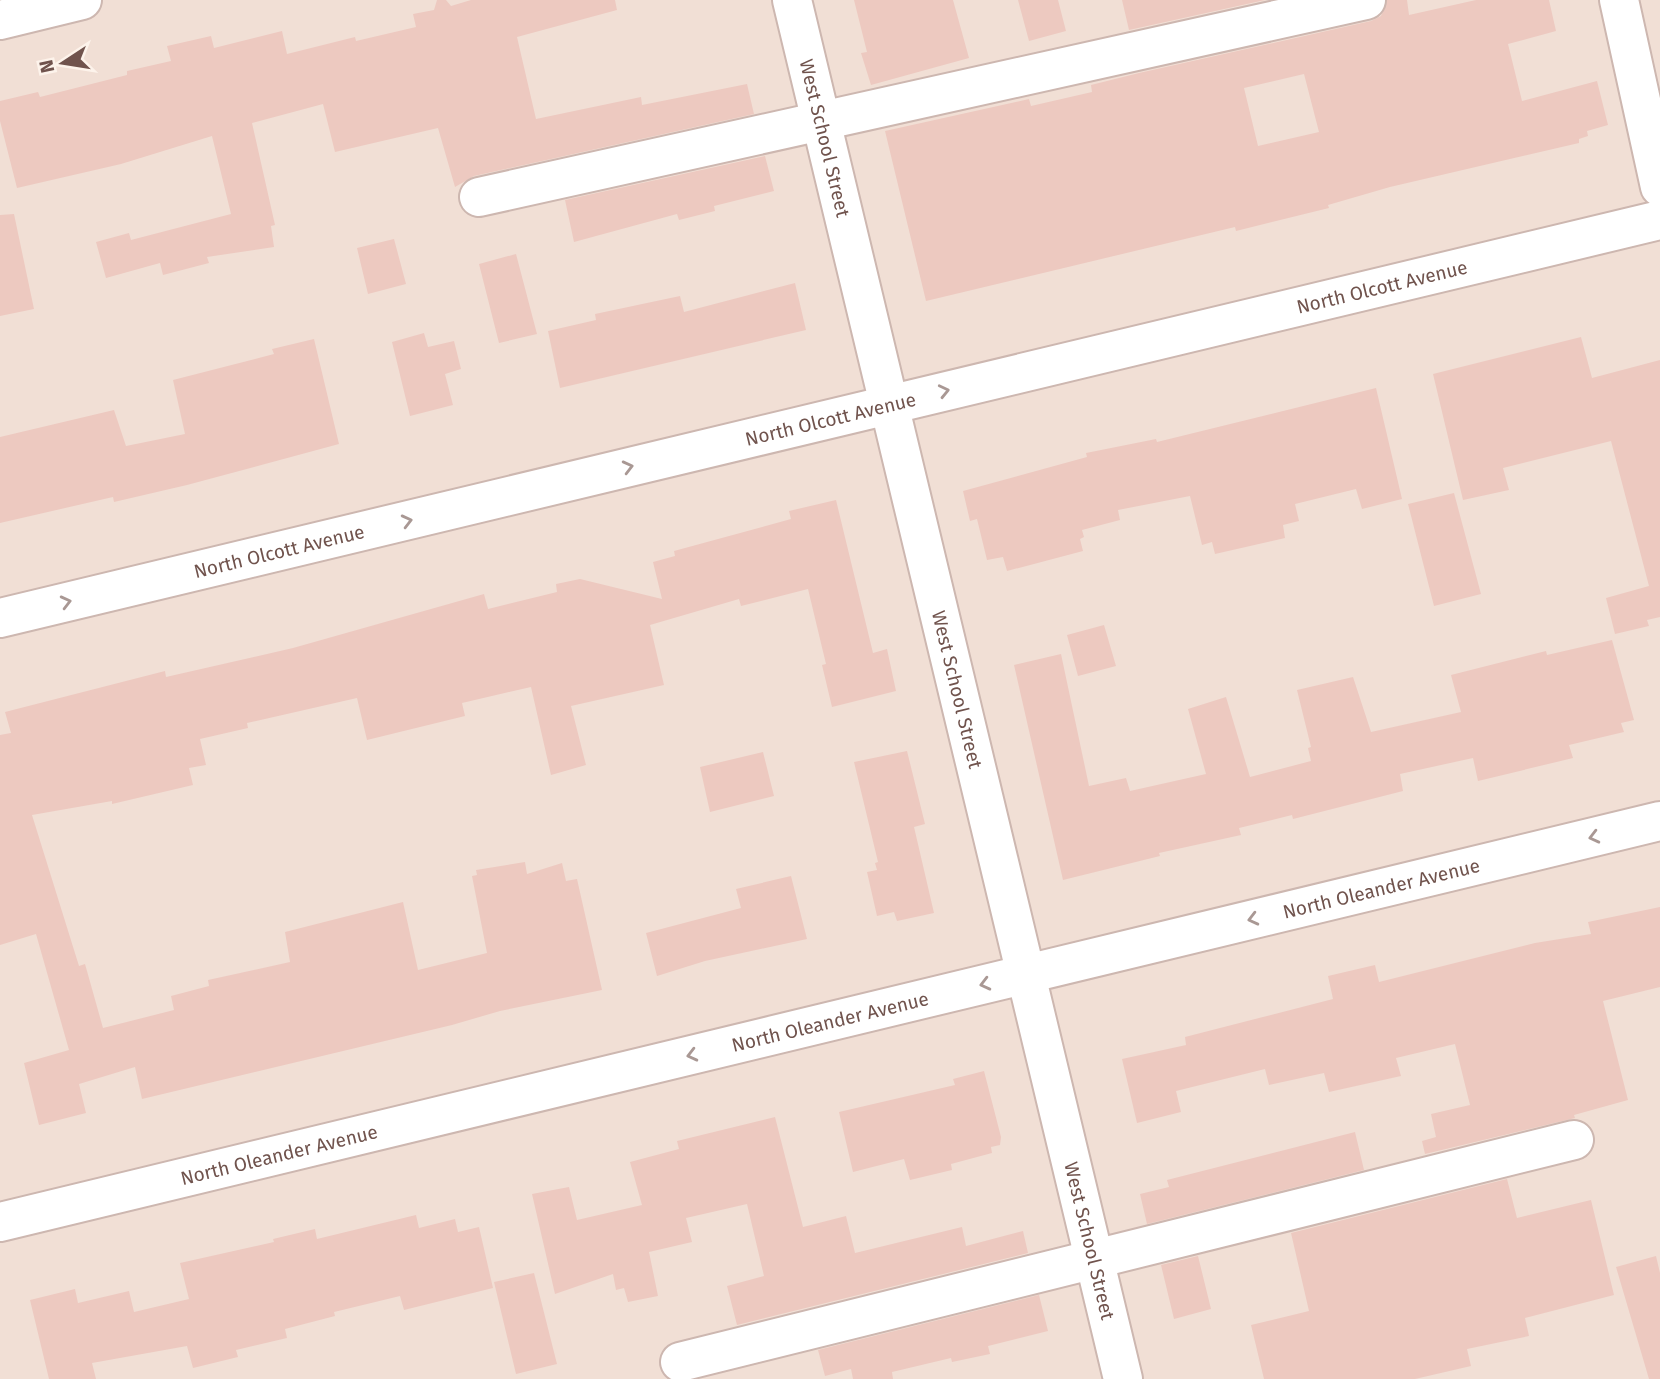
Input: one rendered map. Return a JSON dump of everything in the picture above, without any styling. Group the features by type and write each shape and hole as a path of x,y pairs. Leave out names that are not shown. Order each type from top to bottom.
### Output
{"street":[{"path":"0,20 82,0"},
{"name":"West School Street","path":"792,0 1123,1379"},
{"path":"479,197 1366,0"},
{"path":"1619,0 1660,187"},
{"name":"North Olcott Avenue","path":"0,618 1660,220"},
{"name":"North Oleander Avenue","path":"0,1222 1660,821"},
{"path":"680,1362 1574,1140"}],"shaded area":[{"path":"0,0 1660,0 1660,1379 0,1379"}],"building":[{"path":"437,0 446,0 451,6 471,0 615,0 617,10 517,37 536,119 641,97 642,105 747,84 754,114 474,176 455,187 438,128 335,152 323,104 252,123 275,225 271,226 274,247 207,257 209,263 163,275 160,263 106,278 96,242 129,233 131,240 231,214 212,136 121,164 17,188 0,121 0,101 38,92 40,97 127,75 127,71 171,61 167,46 211,36 214,48 282,31 287,54 355,37 356,41 416,27 413,14 434,10"},
{"path":"854,0 953,0 969,58 871,85 861,53 867,52"},
{"path":"1018,0 1058,0 1066,31 1029,41"},
{"path":"1122,0 1265,0 1129,30"},
{"path":"1387,0 1407,0 1409,15 1476,0 1549,0 1556,31 1508,44 1522,101 1597,81 1608,125 1587,131 1588,136 1579,139 1579,143 1390,187 1328,205 1329,208 1236,231 1235,227 926,301 885,131 1029,99 1031,106 1092,92 1091,85 1371,21 1381,16","holes":["1304,74 1319,132 1258,146 1244,88"]},
{"path":"765,156 774,191 714,206 715,211 679,220 677,214 574,242 565,200"},
{"path":"14,214 34,309 0,316 0,215"},
{"path":"394,239 406,284 368,294 357,248"},
{"path":"516,254 537,334 499,343 479,264"},
{"path":"795,283 806,330 560,388 548,331 596,320 595,314 680,296 684,312"},
{"path":"424,333 428,347 454,341 461,369 445,374 453,405 410,416 392,342"},
{"path":"1581,337 1592,378 1660,360 1660,617 1647,620 1649,626 1615,634 1606,598 1649,586 1611,441 1503,468 1509,490 1463,500 1433,374"},
{"path":"314,339 339,444 187,485 114,502 113,497 0,523 0,437 114,410 126,446 185,434 173,380 274,354 272,349"},
{"path":"1376,388 1402,499 1362,509 1356,489 1295,504 1299,521 1283,525 1285,538 1215,554 1212,542 1202,545 1190,496 1118,510 1120,520 1082,530 1084,537 1080,539 1083,551 1007,571 1003,557 987,560 977,519 970,521 963,491 1087,457 1086,453 1156,439 1157,442"},
{"path":"1454,493 1481,594 1434,606 1408,504"},
{"path":"836,500 873,653 887,649 896,691 832,707 822,665 826,664 808,589 741,606 739,599 650,625 664,685 571,706 586,765 551,775 531,687 462,703 465,716 367,740 357,698 247,723 248,728 200,739 206,765 189,768 193,785 112,804 112,801 32,815 79,966 85,964 103,1028 174,1010 171,996 209,986 208,980 290,962 285,932 403,902 418,970 487,953 472,876 477,875 476,870 525,862 527,874 562,863 566,881 577,879 602,990 500,1011 452,1025 142,1099 135,1067 79,1084 86,1113 39,1125 24,1063 69,1050 36,934 0,945 0,735 11,733 5,712 165,671 166,677 293,648 484,594 488,609 557,592 556,584 580,579 662,599 653,562 675,556 674,551 791,519 789,511"},
{"path":"1104,625 1116,666 1078,676 1067,635"},
{"path":"1612,640 1634,720 1621,723 1624,732 1569,745 1573,758 1478,781 1473,758 1400,774 1403,791 1293,819 1292,815 1239,828 1241,835 1159,853 1160,856 1063,880 1014,665 1061,654 1089,786 1126,778 1130,791 1206,774 1188,709 1226,697 1250,777 1311,761 1308,748 1311,747 1297,690 1353,677 1371,732 1461,712 1451,675 1546,651 1547,655"},
{"path":"907,751 925,824 914,827 934,913 897,921 894,912 877,916 867,872 877,870 875,863 878,862 854,762"},
{"path":"763,752 774,796 710,812 700,767"},
{"path":"791,876 807,939 705,961 657,976 646,933 741,908 736,889"},
{"path":"1660,907 1660,987 1603,1001 1628,1100 1574,1115 1575,1118 1425,1154 1422,1141 1436,1137 1431,1114 1470,1105 1455,1044 1396,1058 1401,1076 1329,1092 1324,1073 1269,1085 1265,1069 1176,1091 1181,1112 1137,1123 1122,1059 1186,1045 1185,1037 1333,999 1328,976 1375,965 1379,982 1535,943 1591,934 1588,922"},
{"path":"984,1071 1001,1137 1000,1145 991,1147 992,1153 951,1164 952,1170 910,1180 904,1159 853,1172 839,1112 955,1085 953,1079"},
{"path":"775,1117 803,1227 846,1216 855,1253 962,1227 966,1246 1023,1231 1028,1253 737,1325 727,1286 764,1276 747,1204 686,1218 692,1242 649,1252 658,1296 628,1302 624,1288 616,1290 613,1274 555,1294 532,1194 569,1187 577,1220 642,1205 630,1162 679,1149 677,1141"},
{"path":"1355,1132 1364,1170 1147,1224 1140,1194 1169,1187 1167,1180"},
{"path":"1507,1179 1517,1218 1591,1200 1614,1295 1525,1318 1529,1336 1467,1349 1471,1366 1415,1379 1264,1379 1251,1325 1309,1311 1291,1233"},
{"path":"416,1215 419,1228 455,1219 458,1232 479,1227 493,1288 404,1310 400,1296 334,1312 335,1316 285,1329 287,1338 236,1350 238,1357 193,1368 187,1346 92,1363 96,1379 49,1379 30,1300 75,1289 78,1303 129,1291 134,1312 189,1299 180,1263 274,1242 273,1239 315,1229 317,1239"},
{"path":"1198,1256 1211,1309 1174,1319 1161,1265"},
{"path":"1656,1256 1660,1273 1660,1379 1649,1379 1616,1267"},
{"path":"534,1273 557,1364 516,1374 494,1282"},
{"path":"1039,1295 1048,1331 988,1346 990,1354 952,1362 951,1358 892,1372 893,1379 853,1379 851,1369 825,1376 818,1350"}]}
